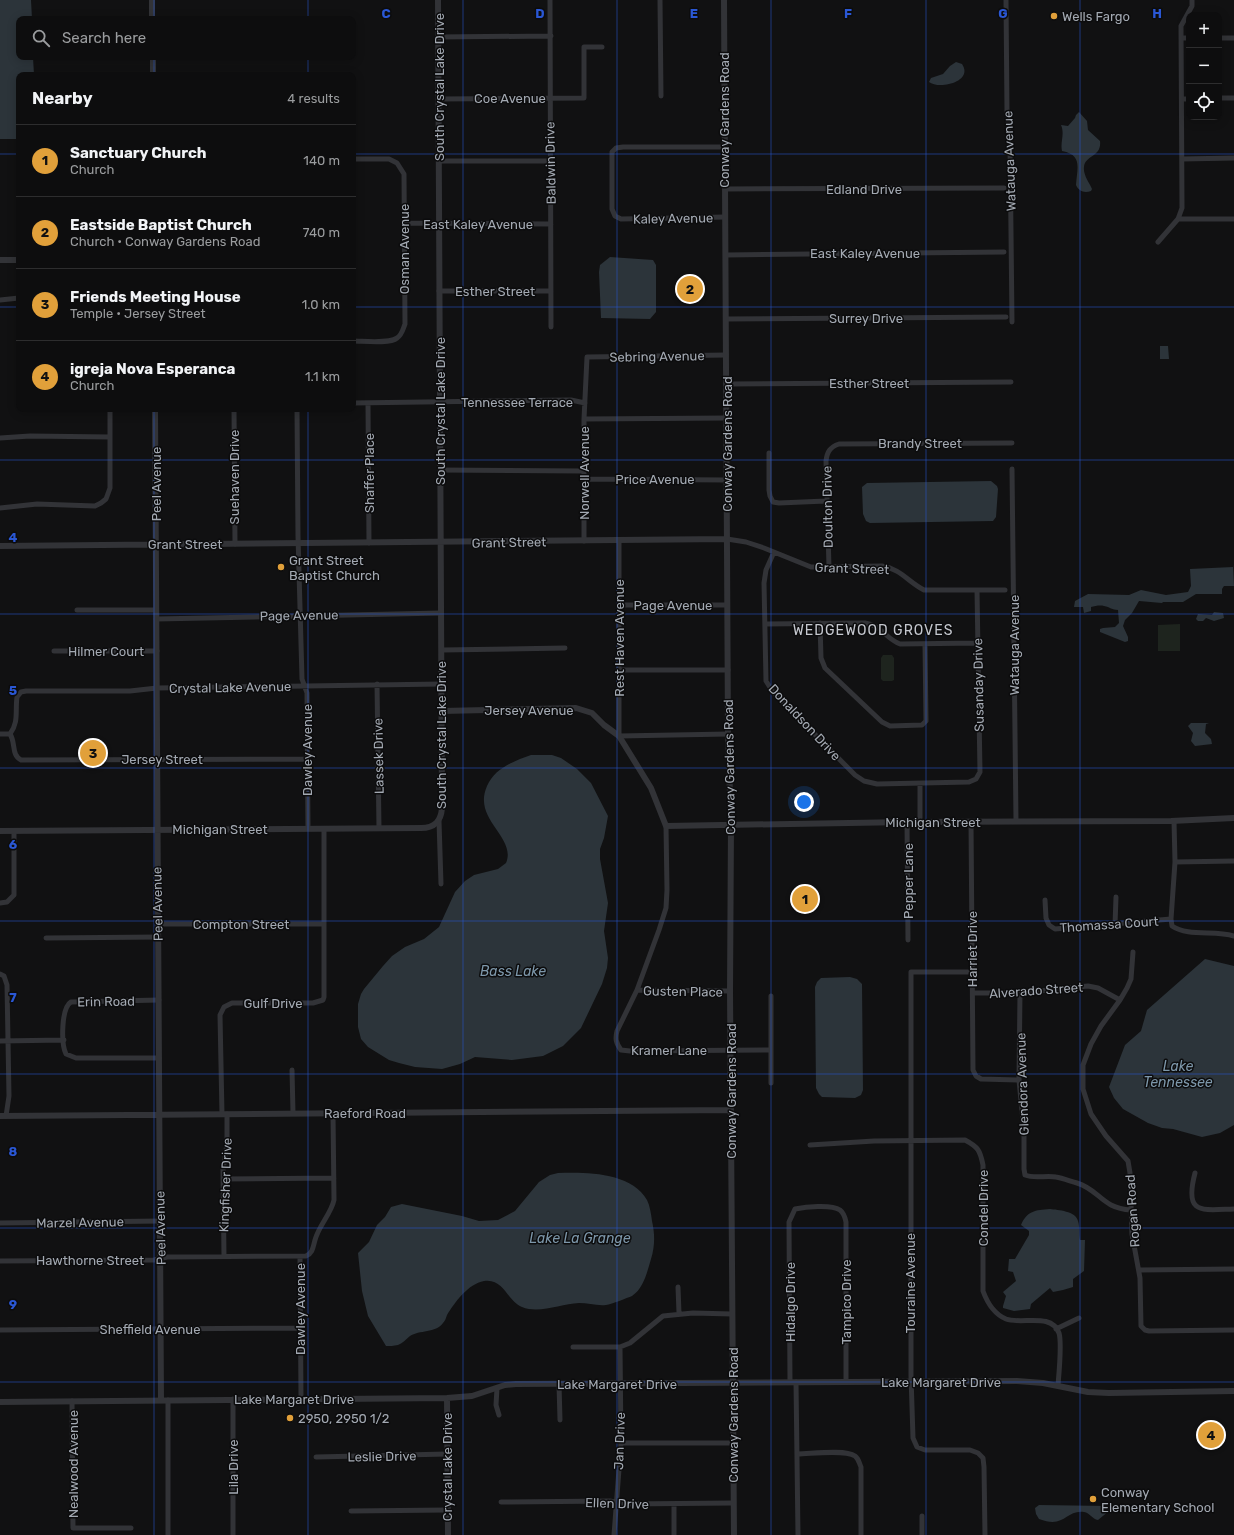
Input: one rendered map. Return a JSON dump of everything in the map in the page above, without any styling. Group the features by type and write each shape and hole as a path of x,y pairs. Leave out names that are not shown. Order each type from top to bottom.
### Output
{"street":[{"path":"152,0 152,16"},
{"name":"South Crystal Lake Drive","path":"438,0 442,650 442,808 439,821"},
{"name":"Baldwin Drive","path":"550,0 551,327"},
{"path":"660,0 661,96"},
{"name":"Conway Gardens Road","path":"724,0 728,734 731,825 730,1050 734,1535"},
{"name":"Watauga Avenue","path":"1006,0 1007,112 1010,147 1012,322"},
{"path":"1158,242 1178,219 1182,208 1181,26 1192,6 1192,0"},
{"path":"438,37 550,36"},
{"path":"1181,38 1186,38"},
{"path":"1222,38 1234,38"},
{"name":"Coe Avenue","path":"439,99 584,98 584,47 602,47"},
{"path":"152,60 153,72"},
{"path":"1222,98 1234,98"},
{"name":"Kaley Avenue","path":"724,147 616,148 612,152 612,209 615,216 621,219 725,217"},
{"path":"1182,159 1234,158"},
{"name":"Osman Avenue","path":"356,159 390,159 397,163 404,174 405,324 397,338 390,341 356,341"},
{"path":"439,161 551,161"},
{"name":"Edland Drive","path":"725,190 1004,188"},
{"path":"1178,219 1234,219"},
{"name":"East Kaley Avenue","path":"404,223 551,224"},
{"name":"East Kaley Avenue","path":"726,255 1004,252"},
{"path":"0,260 16,260"},
{"name":"Esther Street","path":"439,291 551,291"},
{"path":"0,300 16,298"},
{"name":"Surrey Drive","path":"726,319 1006,316"},
{"name":"Sebring Avenue","path":"587,357 726,356"},
{"name":"Norwell Avenue","path":"584,541 584,419 587,357"},
{"name":"Esther Street","path":"727,384 1011,382"},
{"name":"Tennessee Terrace","path":"356,403 571,400 585,403"},
{"name":"Shaffer Place","path":"368,403 369,543"},
{"path":"0,508 38,504 88,506 101,503 106,499 110,488 110,412"},
{"name":"Peel Avenue","path":"155,412 160,1258 164,1400"},
{"name":"Suehaven Drive","path":"234,412 235,544"},
{"name":"Dawley Avenue","path":"297,412 302,679 307,693 308,828"},
{"name":"Tennessee Terrace","path":"584,419 726,418"},
{"path":"0,438 30,436 110,436"},
{"name":"Brandy Street","path":"830,449 839,444 1012,443"},
{"name":"Doulton Drive","path":"829,567 826,502 826,456 830,449"},
{"path":"769,453 769,490 773,502 826,502"},
{"name":"Watauga Avenue","path":"1012,469 1016,821"},
{"path":"440,470 584,470"},
{"name":"Price Avenue","path":"584,479 727,480"},
{"name":"Grant Street","path":"0,546 727,539 746,542 811,567 890,568 898,571 912,584 924,590 1005,590"},
{"name":"Rest Haven Avenue","path":"618,541 620,736"},
{"name":"Donaldson Drive","path":"774,552 766,570 764,583 766,681 773,692 855,774 864,781 877,784 920,784 969,782 976,779"},
{"name":"Susanday Drive","path":"976,779 980,772 977,590"},
{"name":"Page Avenue","path":"619,605 727,605"},
{"path":"77,610 156,610"},
{"name":"Page Avenue","path":"156,619 441,613"},
{"path":"820,623 822,658 825,668 882,722 890,726 922,726 926,721 925,644"},
{"path":"765,624 873,624 893,642 900,644 978,643"},
{"path":"442,650 565,648"},
{"name":"Hilmer Court","path":"54,652 157,651"},
{"path":"619,670 728,670"},
{"name":"Lassek Drive","path":"377,684 379,828"},
{"name":"Crystal Lake Avenue","path":"10,734 15,728 17,721 17,699 19,694 26,691 130,691 157,688 442,684"},
{"name":"Jersey Avenue","path":"442,711 576,708 592,713 604,725 620,736"},
{"path":"0,734 10,734"},
{"name":"Jersey Street","path":"10,734 14,741 16,757 21,760 308,758"},
{"path":"637,990 666,908 666,826 651,788 620,736 728,734"},
{"path":"920,784 920,822"},
{"name":"Michigan Street","path":"1201,821 1234,818"},
{"path":"439,821 441,884"},
{"name":"Michigan Street","path":"0,831 426,828 436,824 439,821"},
{"name":"Michigan Street","path":"666,826 1016,821 1201,821 1234,823"},
{"path":"1174,821 1172,926 1179,930 1217,932 1234,936"},
{"name":"Pepper Lane","path":"908,822 908,940"},
{"name":"Harriet Drive","path":"971,822 973,1070 976,1076 981,1079 1020,1080"},
{"path":"324,829 324,924"},
{"path":"0,903 7,902 14,894 14,831"},
{"path":"1174,862 1234,861"},
{"path":"1115,925 1116,897"},
{"name":"Thomassa Court","path":"1045,900 1046,918 1049,925 1055,929 1171,919"},
{"name":"Compton Street","path":"158,924 324,924"},
{"name":"Gulf Drive","path":"224,1007 232,1004 313,1003 323,1000 325,992 324,924"},
{"path":"46,938 158,937"},
{"name":"Rogan Road","path":"1133,952 1131,978 1120,1000 1101,1026 1091,1044 1083,1065 1083,1089 1091,1114 1106,1136 1128,1161 1130,1173 1132,1234 1140,1278 1141,1323 1143,1328 1149,1331 1234,1330"},
{"name":"Touraine Avenue","path":"972,972 911,972 910,1141 912,1438 917,1447 925,1450 970,1450 978,1453 983,1458 985,1535"},
{"path":"2,975 8,985 9,1096 3,1116"},
{"name":"Alverado Street","path":"973,993 1020,993 1088,986 1098,988 1120,1000"},
{"name":"Gusten Place","path":"637,990 730,992"},
{"name":"Kramer Lane","path":"637,990 615,1038 617,1045 621,1050 771,1050"},
{"name":"Glendora Avenue","path":"1020,993 1020,1080 1024,1132 1025,1175 1030,1177 1056,1177 1078,1183 1086,1187 1111,1206 1131,1210"},
{"path":"770,996 771,1083"},
{"name":"Erin Road","path":"64,1040 65,1008 71,1002 158,1000"},
{"name":"Kingfisher Drive","path":"224,1007 220,1015 224,1114 227,1144 223,1179 224,1257"},
{"path":"0,1041 64,1040 64,1049 66,1054 76,1058 159,1058"},
{"path":"292,1070 293,1113"},
{"name":"Raeford Road","path":"3,1116 731,1110"},
{"name":"Dawley Avenue","path":"301,1398 300,1257 310,1255 319,1228 332,1207 334,1178 333,1114"},
{"name":"Condel Drive","path":"810,1145 855,1142 965,1140 975,1145 980,1152 983,1165 983,1291 988,1304 1005,1318 1016,1321 1043,1321 1050,1323 1056,1329"},
{"path":"1194,1173 1191,1186 1192,1201 1196,1207 1205,1210 1234,1209"},
{"path":"223,1179 334,1178"},
{"name":"Tampico Drive","path":"789,1222 795,1209 802,1207 833,1207 844,1214 846,1222 846,1382"},
{"name":"Marzel Avenue","path":"0,1223 160,1221"},
{"name":"Hidalgo Drive","path":"789,1222 793,1382 798,1454 798,1535"},
{"name":"Hawthorne Street","path":"0,1261 300,1257"},
{"path":"1139,1270 1234,1269"},
{"path":"678,1288 679,1313"},
{"path":"573,1347 620,1347 630,1343 663,1316 679,1313 732,1314"},
{"path":"1058,1385 1060,1339 1056,1329 1080,1318"},
{"name":"Sheffield Avenue","path":"0,1330 300,1328"},
{"name":"Jan Drive","path":"614,1535 621,1443 620,1347"},
{"name":"Lake Margaret Drive","path":"0,1402 301,1398 447,1398 472,1396 516,1384 1024,1381 1058,1385 1088,1392 1109,1393 1234,1391"},
{"path":"560,1384 560,1420"},
{"path":"497,1388 496,1405 499,1415"},
{"name":"Crystal Lake Drive","path":"447,1398 448,1535"},
{"name":"Lila Drive","path":"232,1399 233,1535"},
{"path":"164,1400 168,1535"},
{"name":"Nealwood Avenue","path":"72,1401 73,1528 131,1528"},
{"path":"621,1443 733,1443"},
{"path":"798,1454 844,1453 855,1456 859,1461 861,1468 861,1535"},
{"name":"Leslie Drive","path":"316,1457 447,1454"},
{"name":"Ellen Drive","path":"501,1502 733,1504"},
{"path":"674,1504 674,1535"},
{"path":"352,1511 447,1510"},
{"path":"922,1516 922,1535"}],"shaded area":[{"path":"1180,624 1180,651 1158,651 1158,625"},
{"path":"883,655 892,655 894,658 894,680 892,681 883,681 881,679 881,658"}],"water":[{"path":"0,0 31,0 32,16 16,16 16,60 33,60 34,72 16,72 16,139 0,139"},
{"path":"956,62 962,64 964,70 963,76 959,80 947,85 929,82 931,78 943,74"},
{"path":"1079,112 1087,121 1088,130 1100,141 1100,146 1096,153 1085,163 1085,176 1092,189 1091,191 1087,192 1080,191 1076,185 1078,168 1076,159 1069,153 1062,151 1063,132 1061,125 1068,126"},
{"path":"610,257 653,260 656,265 656,312 650,319 601,318 600,265"},
{"path":"1160,346 1168,346 1169,359 1160,359"},
{"path":"991,481 997,486 998,489 996,517 993,521 870,523 866,521 863,514 862,487 867,483"},
{"path":"1233,564 1234,586 1224,586 1222,589 1222,594 1196,594 1183,602 1162,603 1139,601 1132,613 1125,620 1123,626 1128,637 1128,641 1125,642 1100,632 1100,629 1115,627 1119,623 1118,610 1098,606 1091,607 1091,611 1084,613 1083,607 1074,607 1075,601 1088,594 1129,595 1141,590 1166,595 1188,592 1191,586 1190,569 1233,567"},
{"path":"1214,612 1223,613 1224,618 1214,621 1206,618 1203,621 1198,621 1196,619 1198,614 1212,615"},
{"path":"1191,723 1209,723 1206,724 1205,733 1211,739 1212,744 1195,746 1191,741 1193,733 1188,726"},
{"name":"Bass Lake","path":"531,755 552,755 561,758 577,769 591,783 608,816 604,838 600,849 600,859 608,903 604,931 608,958 607,968 602,984 581,1028 563,1046 543,1056 512,1060 475,1057 460,1064 442,1069 415,1067 389,1060 368,1047 361,1039 358,1027 358,1004 361,994 392,956 405,947 424,939 439,927 455,892 465,881 474,875 498,869 506,863 508,854 506,845 489,818 485,809 484,798 487,786 495,774 506,766"},
{"name":"Lake Tennessee","path":"1205,959 1234,966 1234,1125 1220,1133 1202,1137 1173,1129 1162,1128 1148,1123 1123,1109 1114,1098 1109,1087 1125,1045 1141,1031 1147,1010"},
{"path":"850,977 857,979 862,984 863,1090 861,1095 855,1098 822,1097 816,1088 815,987 821,978"},
{"name":"Lake La Grange","path":"558,1173 594,1174 619,1179 640,1191 647,1200 650,1207 653,1226 654,1245 646,1274 636,1293 632,1296 606,1305 579,1303 543,1309 529,1309 517,1304 501,1286 491,1281 484,1281 478,1283 462,1294 440,1326 432,1330 414,1334 398,1345 386,1346 368,1316 362,1291 358,1253 369,1242 377,1225 385,1217 391,1207 402,1204 462,1216 479,1221 498,1220 515,1211 539,1182 550,1175"},
{"path":"1050,1209 1070,1213 1077,1218 1080,1240 1085,1240 1084,1271 1073,1279 1073,1287 1053,1292 1050,1288 1031,1304 1030,1309 1014,1311 1003,1308 1006,1296 1003,1292 1016,1281 1013,1272 1008,1271 1009,1259 1015,1259 1029,1235 1029,1231 1021,1225 1023,1220 1032,1212"},
{"path":"1039,1505 1108,1506 1109,1511 1098,1520 1084,1512 1078,1512 1060,1521 1054,1522 1039,1519 1035,1508"}],"place":[{"name":"Wells Fargo","path":"1054,16"},
{"name":"Eastside Baptist Church","path":"690,289"},
{"name":"Grant Street Baptist Church","path":"281,567"},
{"name":"Friends Meeting House","path":"93,753"},
{"name":"Sanctuary Church","path":"805,899"},
{"name":"2950, 2950 1/2","path":"290,1418"},
{"name":"igreja Nova Esperanca","path":"1211,1435"},
{"name":"Conway Elementary School","path":"1093,1499"}],"district":[{"name":"WEDGEWOOD GROVES","path":"873,630"}]}
